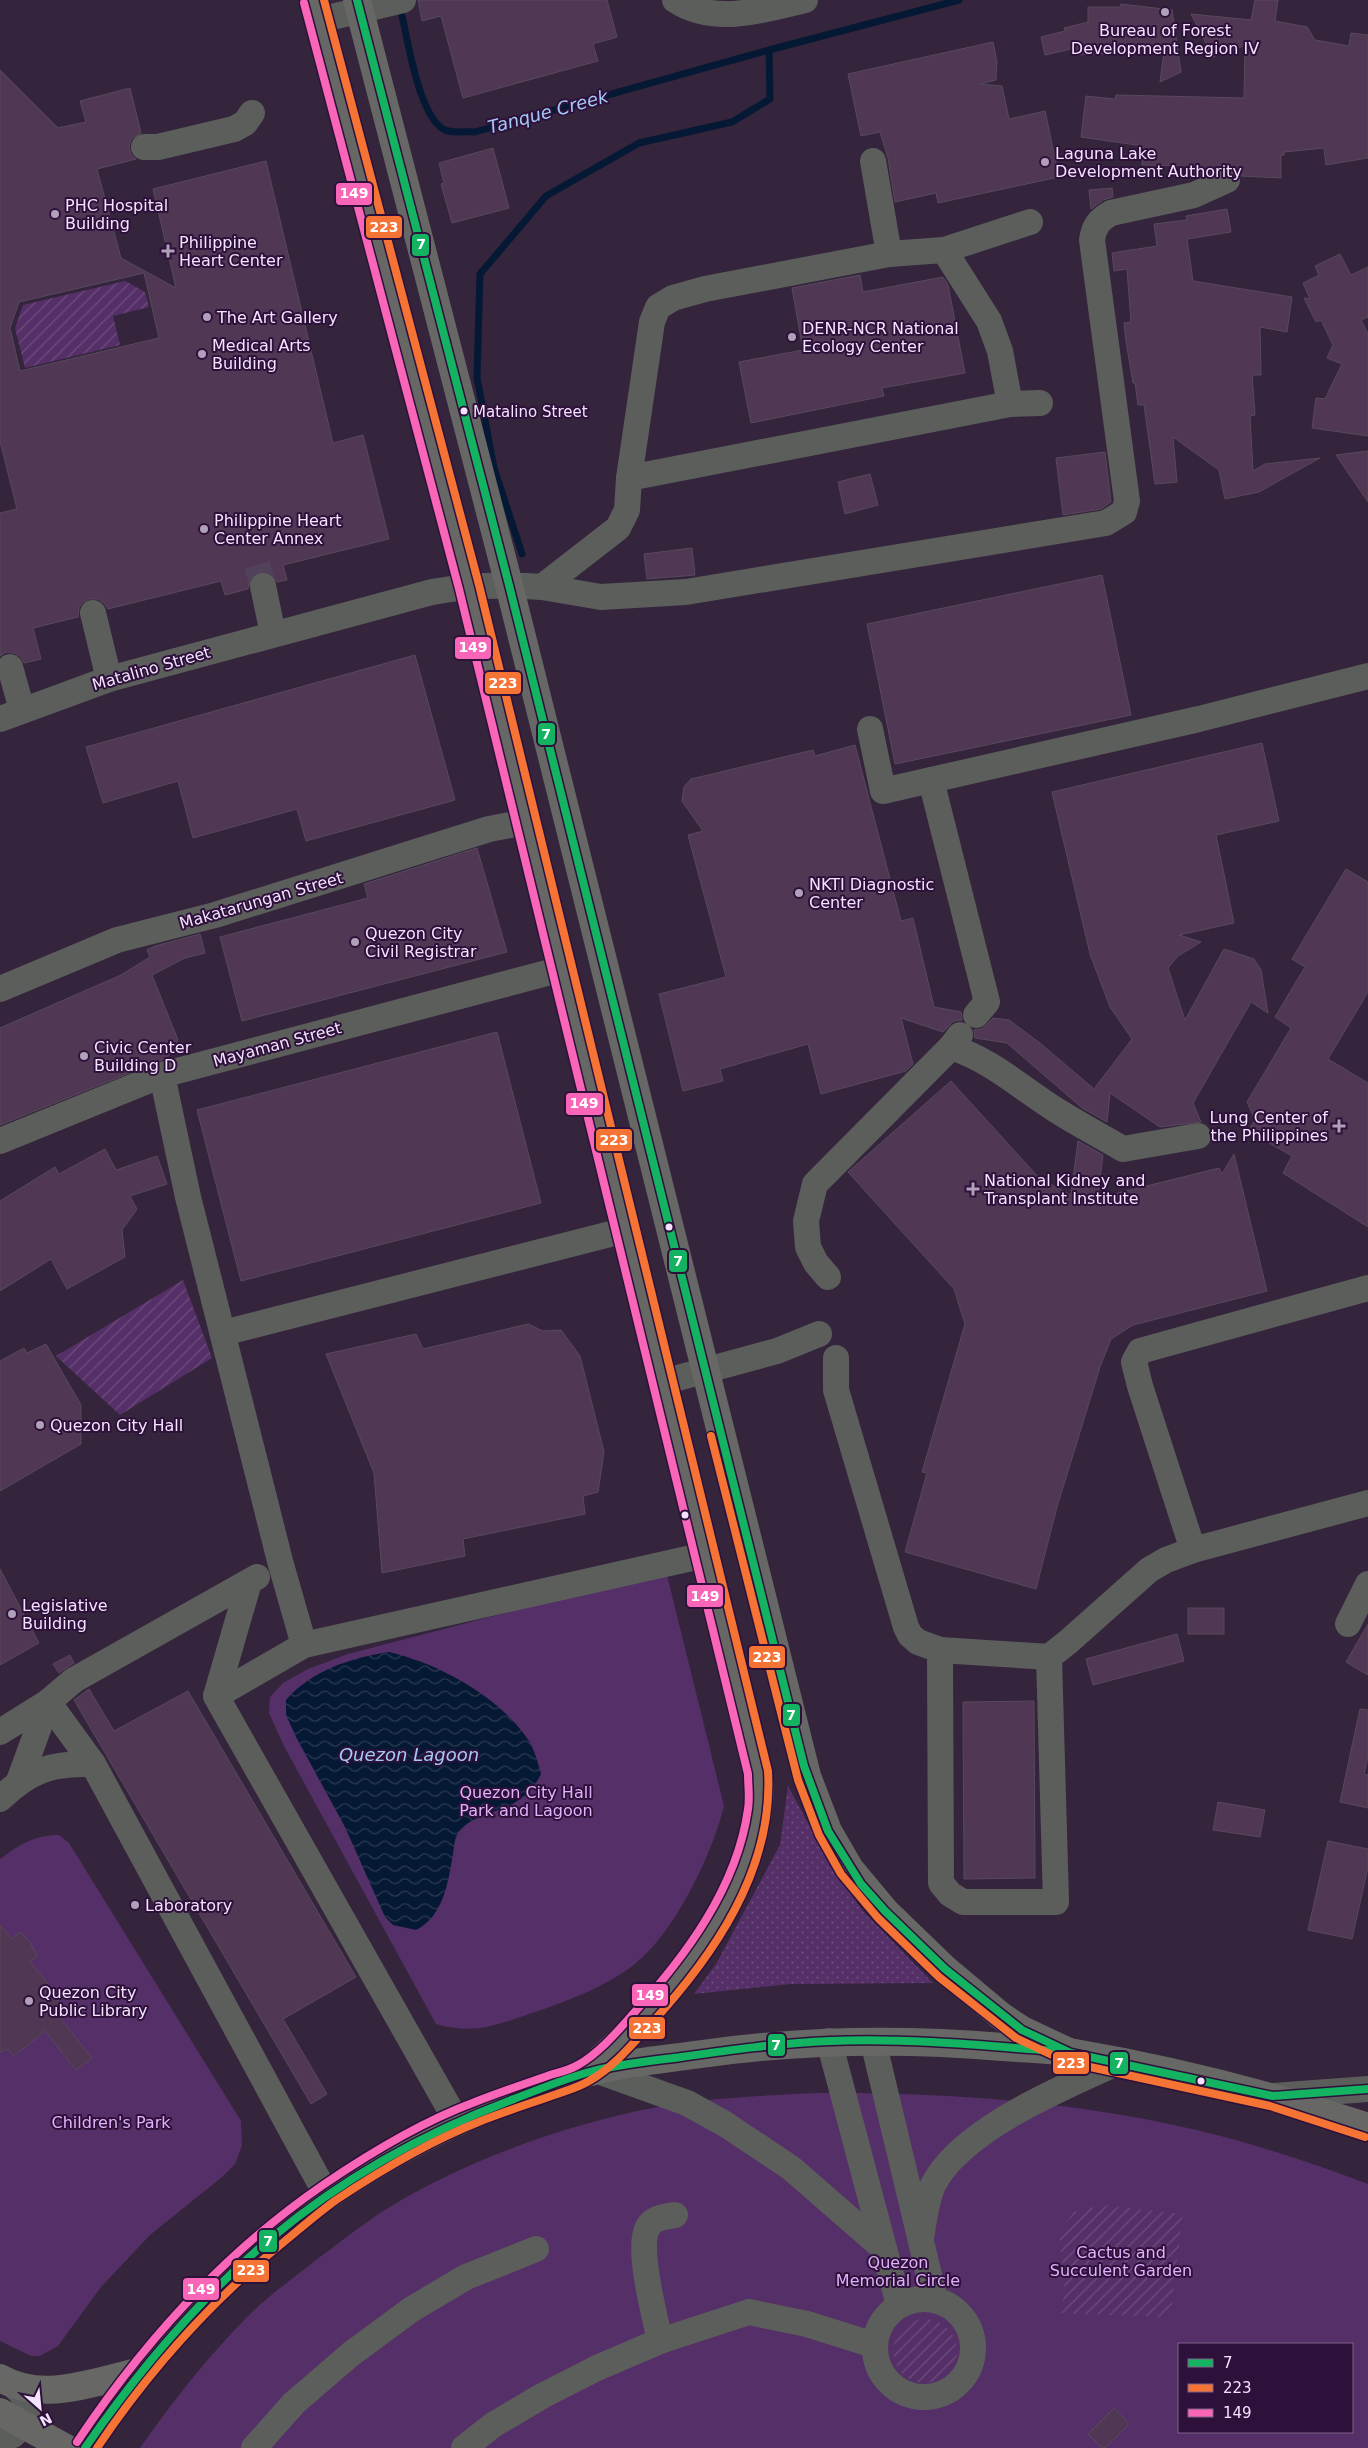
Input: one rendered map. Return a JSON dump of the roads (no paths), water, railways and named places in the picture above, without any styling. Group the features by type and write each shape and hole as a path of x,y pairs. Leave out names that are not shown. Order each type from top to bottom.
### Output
{"main road":[{"path":"358,5 509,584 804,1766 828,1831 850,1869 885,1912 945,1970 1022,2030 1071,2052"},
{"path":"317,10 469,587 758,1773 760,1800 757,1825 748,1854 731,1894 690,1961 658,2002 590,2072"},
{"path":"84,2448 138,2372 203,2298 239,2264 326,2194 369,2167 456,2120 590,2072 747,2047 829,2041 972,2044 1071,2052 1119,2062 1273,2096 1368,2127"},
{"path":"7,2382 51,2391 138,2372"},
{"path":"7,2382 20,2396 19,2406 12,2412 6,2422 66,2448"}],"street":[{"path":"317,10 403,0"},
{"path":"675,0 688,8 717,13 746,14 805,0"},
{"path":"144,147 158,147 234,129 245,123 252,113"},
{"path":"873,161 888,254"},
{"name":"Matalino Street","path":"11,714 108,679 432,592 509,584 542,587 601,597 686,592 1106,523 1124,512 1127,502 1092,240 1094,228 1100,219 1111,213 1194,195 1227,180"},
{"path":"542,587 618,528 627,510 629,478 652,322 658,306 673,298 705,289 888,254 944,250 1030,222"},
{"path":"944,250 989,321 1000,351 1010,404"},
{"path":"629,478 1010,404 1040,403"},
{"path":"262,586 273,634"},
{"path":"92,613 108,679"},
{"path":"10,667 11,714"},
{"path":"870,728 872,777 883,791 1199,719 1368,676"},
{"path":"931,780 982,1008"},
{"name":"Makatarungan Street","path":"0,989 117,940 215,915 489,830 526,822"},
{"name":"Mayaman Street","path":"0,1140 162,1075 562,970"},
{"path":"828,1277 816,1263 808,1247 806,1222 815,1184 956,1041 972,1054 998,1069 1056,1110 1123,1150 1198,1136"},
{"path":"162,1075 188,1197 224,1333 280,1561 304,1645"},
{"path":"224,1333 626,1230"},
{"path":"1193,1550 1140,1386 1134,1362 1140,1351 1368,1288"},
{"path":"663,1382 706,1372 776,1351 818,1330"},
{"path":"836,1358 836,1390 906,1627 910,1635 918,1642 940,1650 1048,1657 1068,1642 1149,1570 1166,1560 1193,1550 1368,1503"},
{"path":"216,1696 304,1645 705,1555"},
{"path":"0,1732 48,1702 74,1680 249,1582 280,1561"},
{"path":"249,1582 216,1696 456,2120"},
{"path":"1348,1624 1368,1584"},
{"path":"940,1650 941,1883 950,1894 962,1902 1056,1902 1048,1657"},
{"path":"48,1702 93,1764 326,2194"},
{"path":"19,1781 48,1702"},
{"path":"0,1800 19,1781 39,1772 65,1763 93,1764"},
{"path":"829,2041 899,2305"},
{"path":"873,2041 935,2300"},
{"path":"922,2242 933,2186 963,2150 1029,2103 1119,2062"},
{"path":"590,2072 687,2103 725,2124 791,2168 884,2249"},
{"path":"1273,2096 1368,2089"},
{"path":"660,2341 646,2276 645,2235 648,2226 657,2218 675,2215"},
{"path":"254,2448 308,2391 351,2354 412,2309 466,2277 536,2249"},
{"path":"923,2298 935,2300 950,2306 963,2316 971,2331 974,2346 971,2363 964,2377 953,2389 938,2396 922,2398 908,2395 894,2388 878,2368 874,2345 878,2329 887,2316 899,2305 923,2298"},
{"path":"464,2448 493,2425 542,2396 597,2368 660,2341 749,2312 807,2324 874,2345"}],"water":[{"name":"Quezon Lagoon","path":"389,1652 408,1657 448,1674 467,1684 502,1710 529,1741 535,1753 541,1774 532,1788 521,1798 474,1820 457,1835 449,1876 439,1907 425,1924 416,1930 393,1925 385,1917 345,1827 286,1715 286,1700 296,1690 320,1673 347,1662"}],"waterway":[{"name":"Tanque Creek","path":"769,50 959,0"},
{"name":"Tanque Creek","path":"402,16 412,62 423,98 430,114 438,125 451,132 475,132 769,50 770,99 732,122 639,143 546,196 480,274 477,378 494,468 522,554"}],"tunnel":[{"path":"257,565 263,586"}],"place":[{"name":"Bureau of Forest Development Region IV","path":"1165,12"},
{"name":"Laguna Lake Development Authority","path":"1045,162"},
{"name":"PHC Hospital Building","path":"55,214"},
{"name":"Philippine Heart Center","path":"168,251"},
{"name":"The Art Gallery","path":"207,317"},
{"name":"DENR-NCR National Ecology Center","path":"792,337"},
{"name":"Medical Arts Building","path":"202,354"},
{"name":"Matalino Street","path":"464,411"},
{"name":"Philippine Heart Center Annex","path":"204,529"},
{"name":"NKTI Diagnostic Center","path":"799,893"},
{"name":"Quezon City Civil Registrar","path":"355,942"},
{"name":"Civic Center Building D","path":"84,1056"},
{"name":"Lung Center of the Philippines","path":"1339,1126"},
{"name":"National Kidney and Transplant Institute","path":"973,1189"},
{"name":"Quezon City Hall","path":"40,1425"},
{"name":"Legislative Building","path":"12,1614"},
{"name":"Laboratory","path":"135,1905"},
{"name":"Quezon City Public Library","path":"29,2001"}],"park label":[{"name":"Quezon City Hall Park and Lagoon","path":"526,1801"},
{"name":"Children's Park","path":"111,2122"},
{"name":"Cactus and Succulent Garden","path":"1121,2261"},
{"name":"Quezon Memorial Circle","path":"898,2271"}]}
